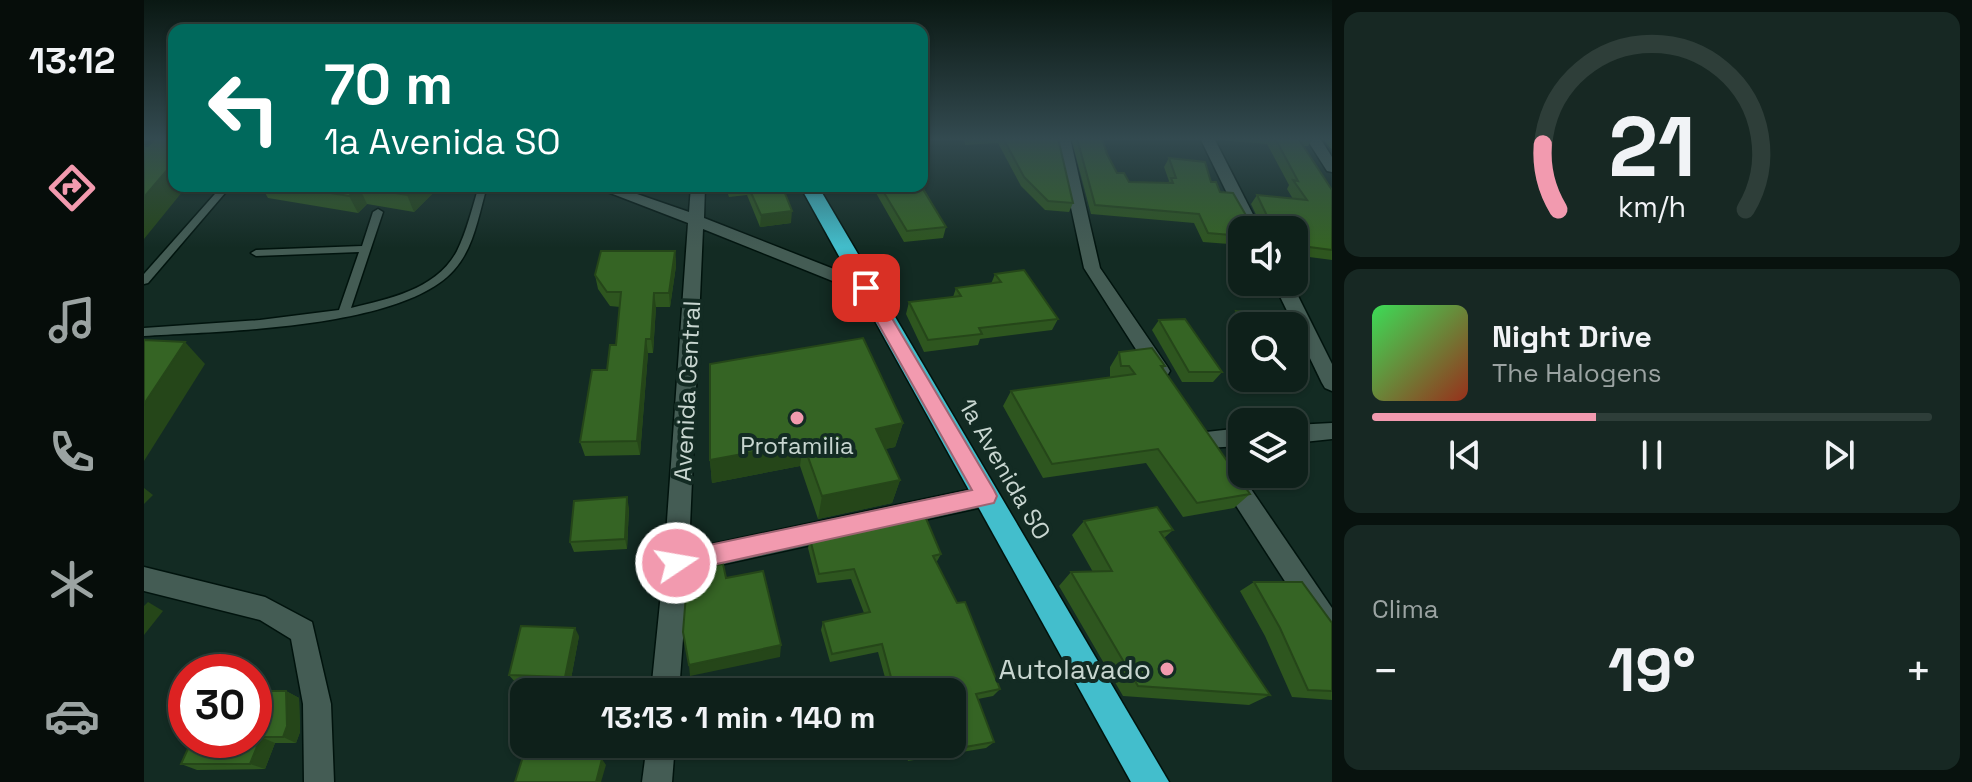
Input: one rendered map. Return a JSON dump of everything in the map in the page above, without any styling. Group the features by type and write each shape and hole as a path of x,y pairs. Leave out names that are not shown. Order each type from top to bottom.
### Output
{"highway":[{"name":"1a Avenida SO","path":"812,192 1151,782"}],"street":[{"path":"1071,174 1092,268 1170,387"},
{"path":"1225,174 1246,216"},
{"path":"618,192 866,288"},
{"name":"Avenida Central","path":"666,678 698,192"},
{"path":"1289,296 1332,383"},
{"path":"1308,433 1332,431"},
{"path":"1228,436 1201,433 1228,474"},
{"path":"1237,488 1332,631"},
{"path":"676,563 987,496"},
{"path":"144,579 265,609 303,631 317,704 319,782"},
{"path":"657,782 660,758"}],"lane":[{"path":"144,281 222,192"},
{"path":"144,332 343,315 419,293 448,271 465,247 481,192"},
{"path":"343,315 378,212"},
{"path":"256,253 363,249"}],"building":[{"path":"144,174 163,174 144,197"},
{"path":"1023,174 1066,174 1073,203 1048,201"},
{"path":"1087,174 1125,174 1129,182 1173,183 1171,178 1176,178 1175,174 1209,174 1220,192 1233,193 1246,216 1228,216 1228,235 1208,233 1199,214 1095,205"},
{"path":"1295,174 1322,174 1332,190 1332,250 1308,247 1308,216 1267,216 1257,195 1307,200 1293,180 1298,181"},
{"path":"325,192 353,192 349,196"},
{"path":"751,192 784,192 792,211 761,215"},
{"path":"884,192 925,192 946,227 907,231"},
{"path":"601,251 675,251 669,293 654,293 651,339 646,339 637,441 580,442 592,370 607,370 610,345 616,345 621,292 607,292 595,275"},
{"path":"1024,270 1058,319 979,328 982,334 928,340 909,302 961,296 956,288 1001,282 995,274"},
{"path":"1185,319 1222,372 1189,372 1159,320"},
{"name":"Profamilia","path":"863,338 903,423 876,429 900,480 822,496 803,443 710,460 710,364"},
{"path":"144,340 185,342 144,404"},
{"path":"1152,348 1165,366 1161,366 1228,462 1228,488 1246,488 1250,494 1197,503 1158,449 1052,464 1011,391 1135,374 1129,366 1121,366 1119,352"},
{"path":"627,497 625,539 570,542 574,501"},
{"path":"1157,507 1173,530 1160,532 1270,695 1138,686 1071,572 1112,571 1084,521"},
{"path":"925,516 941,554 933,556 957,603 965,602 1000,689 976,694 994,742 966,747 966,678 891,678 882,644 832,654 823,622 870,612 854,569 819,574 810,539"},
{"path":"723,564 726,578 763,571 781,645 689,665 683,632 688,570"},
{"path":"1254,582 1302,582 1332,623 1332,691 1308,690 1280,628"},
{"path":"521,626 575,628 565,677 509,675"},
{"path":"272,691 286,691 287,726 283,737 272,737"},
{"path":"184,758 252,758 250,764 181,764"},
{"path":"523,758 602,759 596,782 515,782"}],"place":[{"name":"Profamilia","path":"797,418"},
{"name":"Autolavado","path":"1167,669"}],"route":[{"path":"676,563 987,496 866,288"}]}
